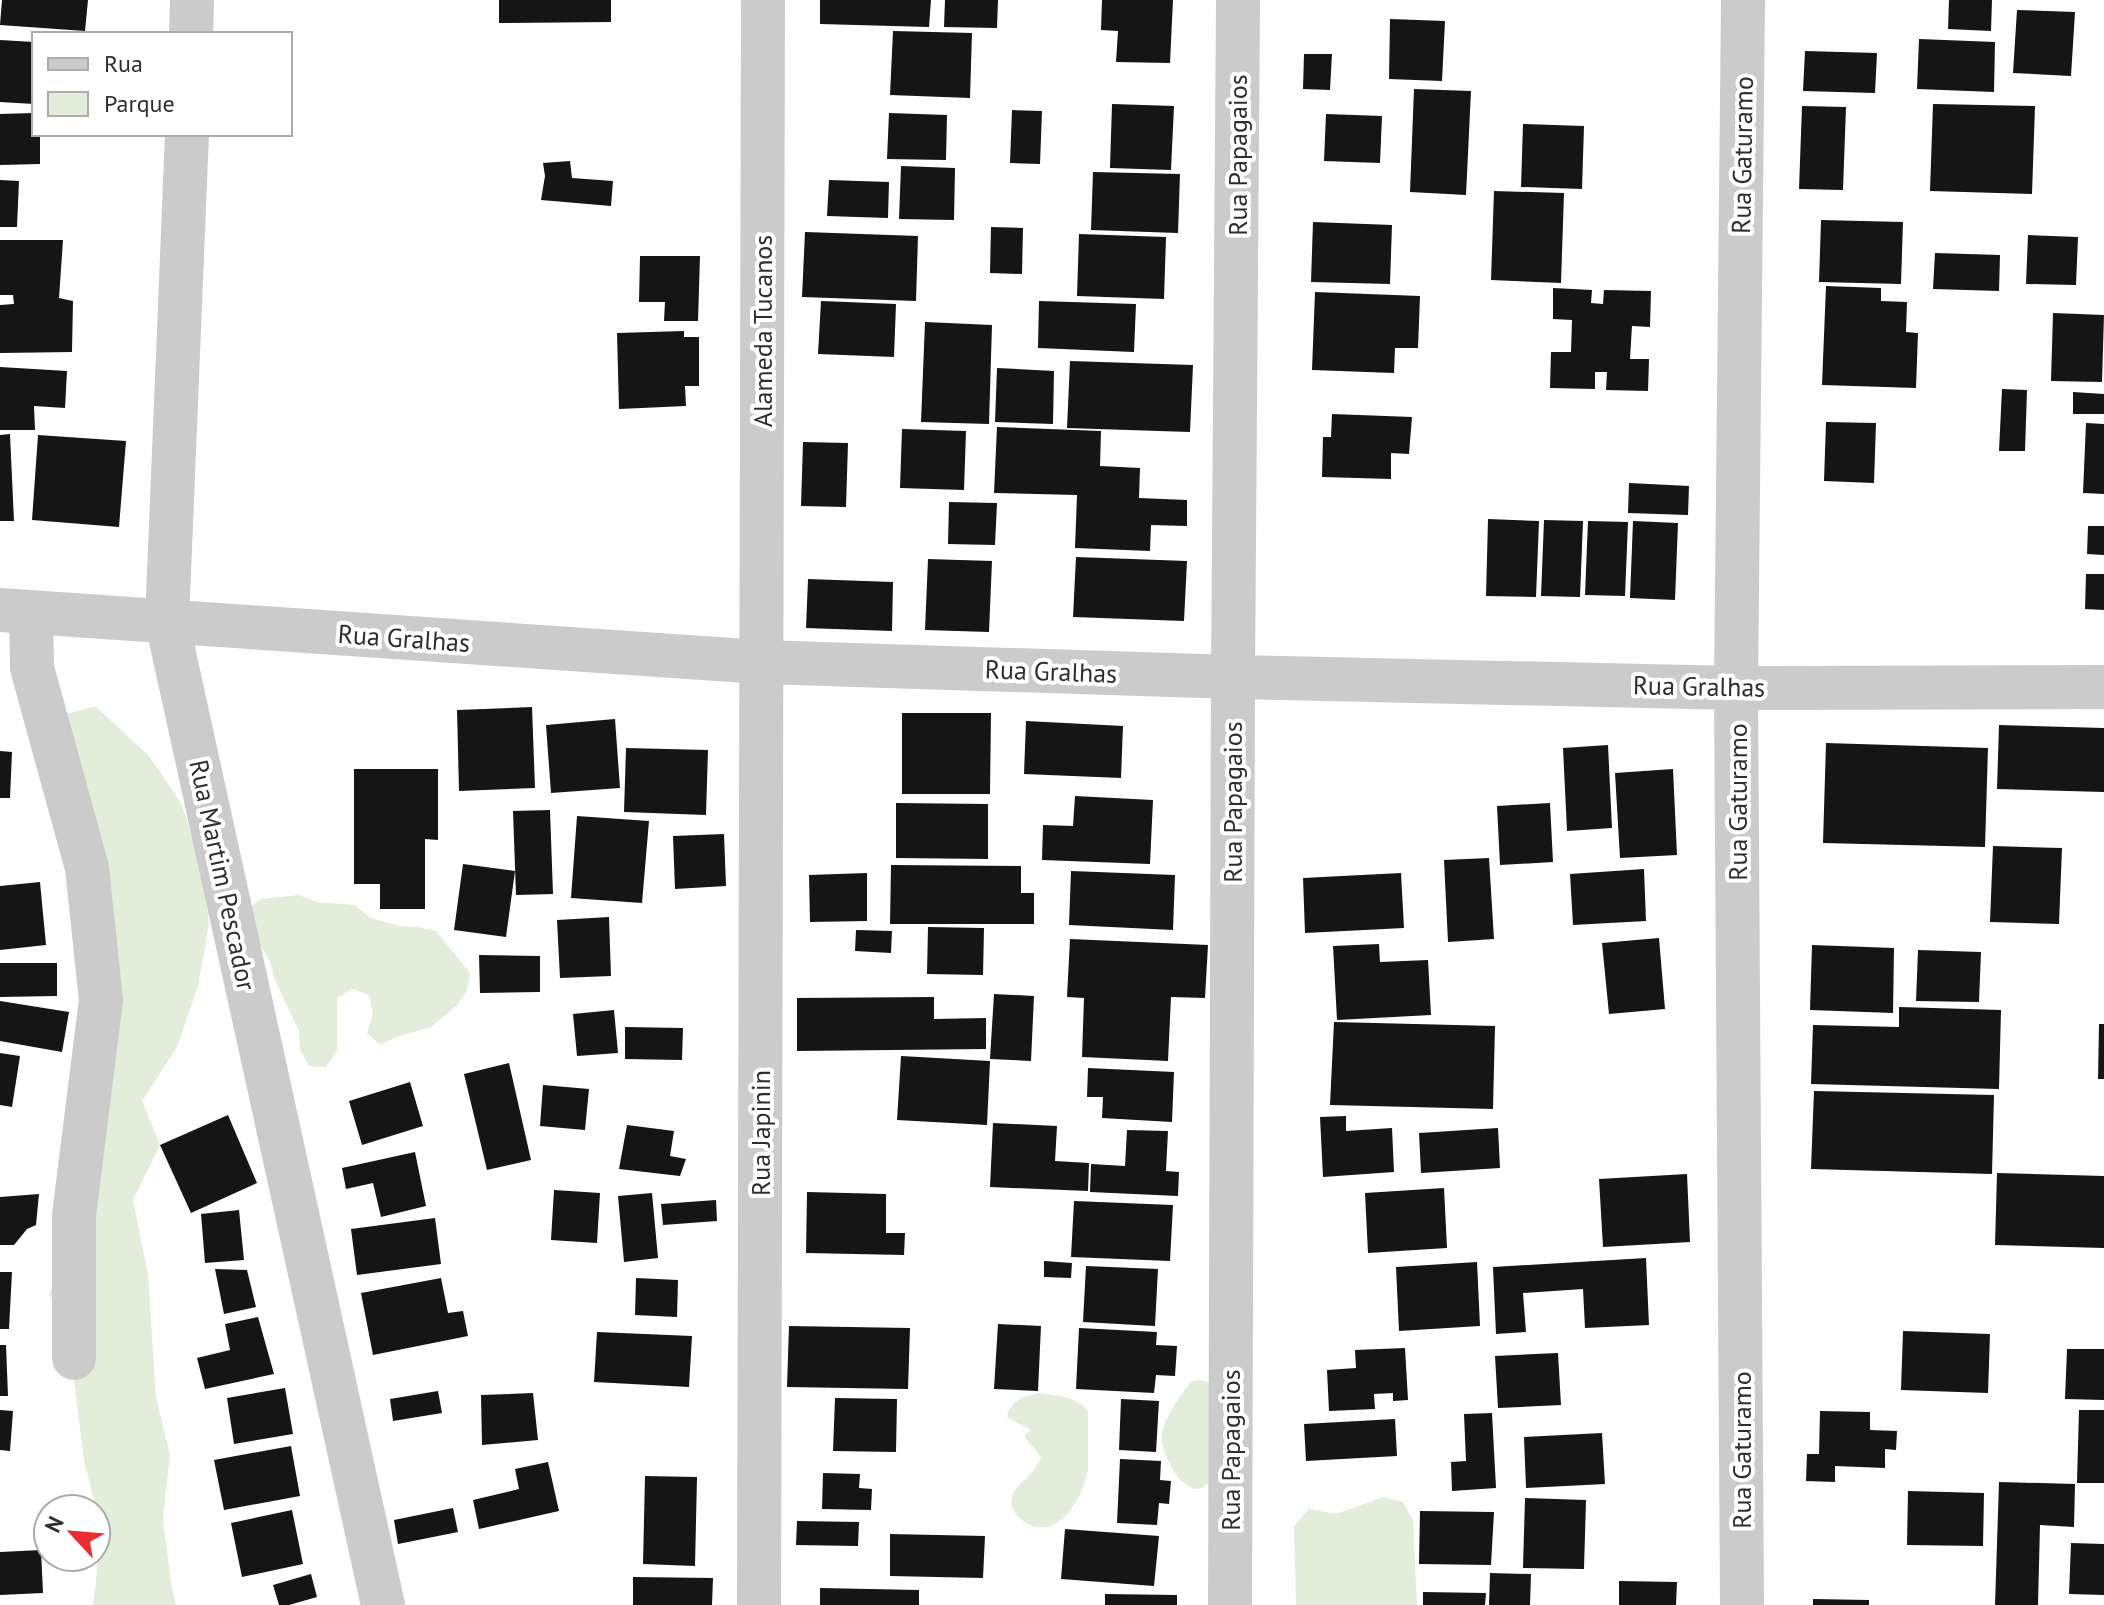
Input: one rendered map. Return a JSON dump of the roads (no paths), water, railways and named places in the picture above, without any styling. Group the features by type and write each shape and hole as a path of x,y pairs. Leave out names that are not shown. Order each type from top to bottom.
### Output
{"street":[{"path":"191,32 192,0"},
{"name":"Alameda Tucanos","path":"761,662 763,0"},
{"name":"Rua Papagaios","path":"1230,1605 1238,0"},
{"name":"Rua Gaturamo","path":"1742,1605 1736,688 1743,0"},
{"name":"Rua Martim Pescador","path":"187,136 167,622 383,1605"},
{"path":"16,611 87,868 101,1000 74,1215 74,1358"},
{"name":"Rua Gralhas","path":"16,611 761,662 1233,677 1736,688 2104,687"},
{"name":"Rua Japinin","path":"759,1605 761,662"}]}
